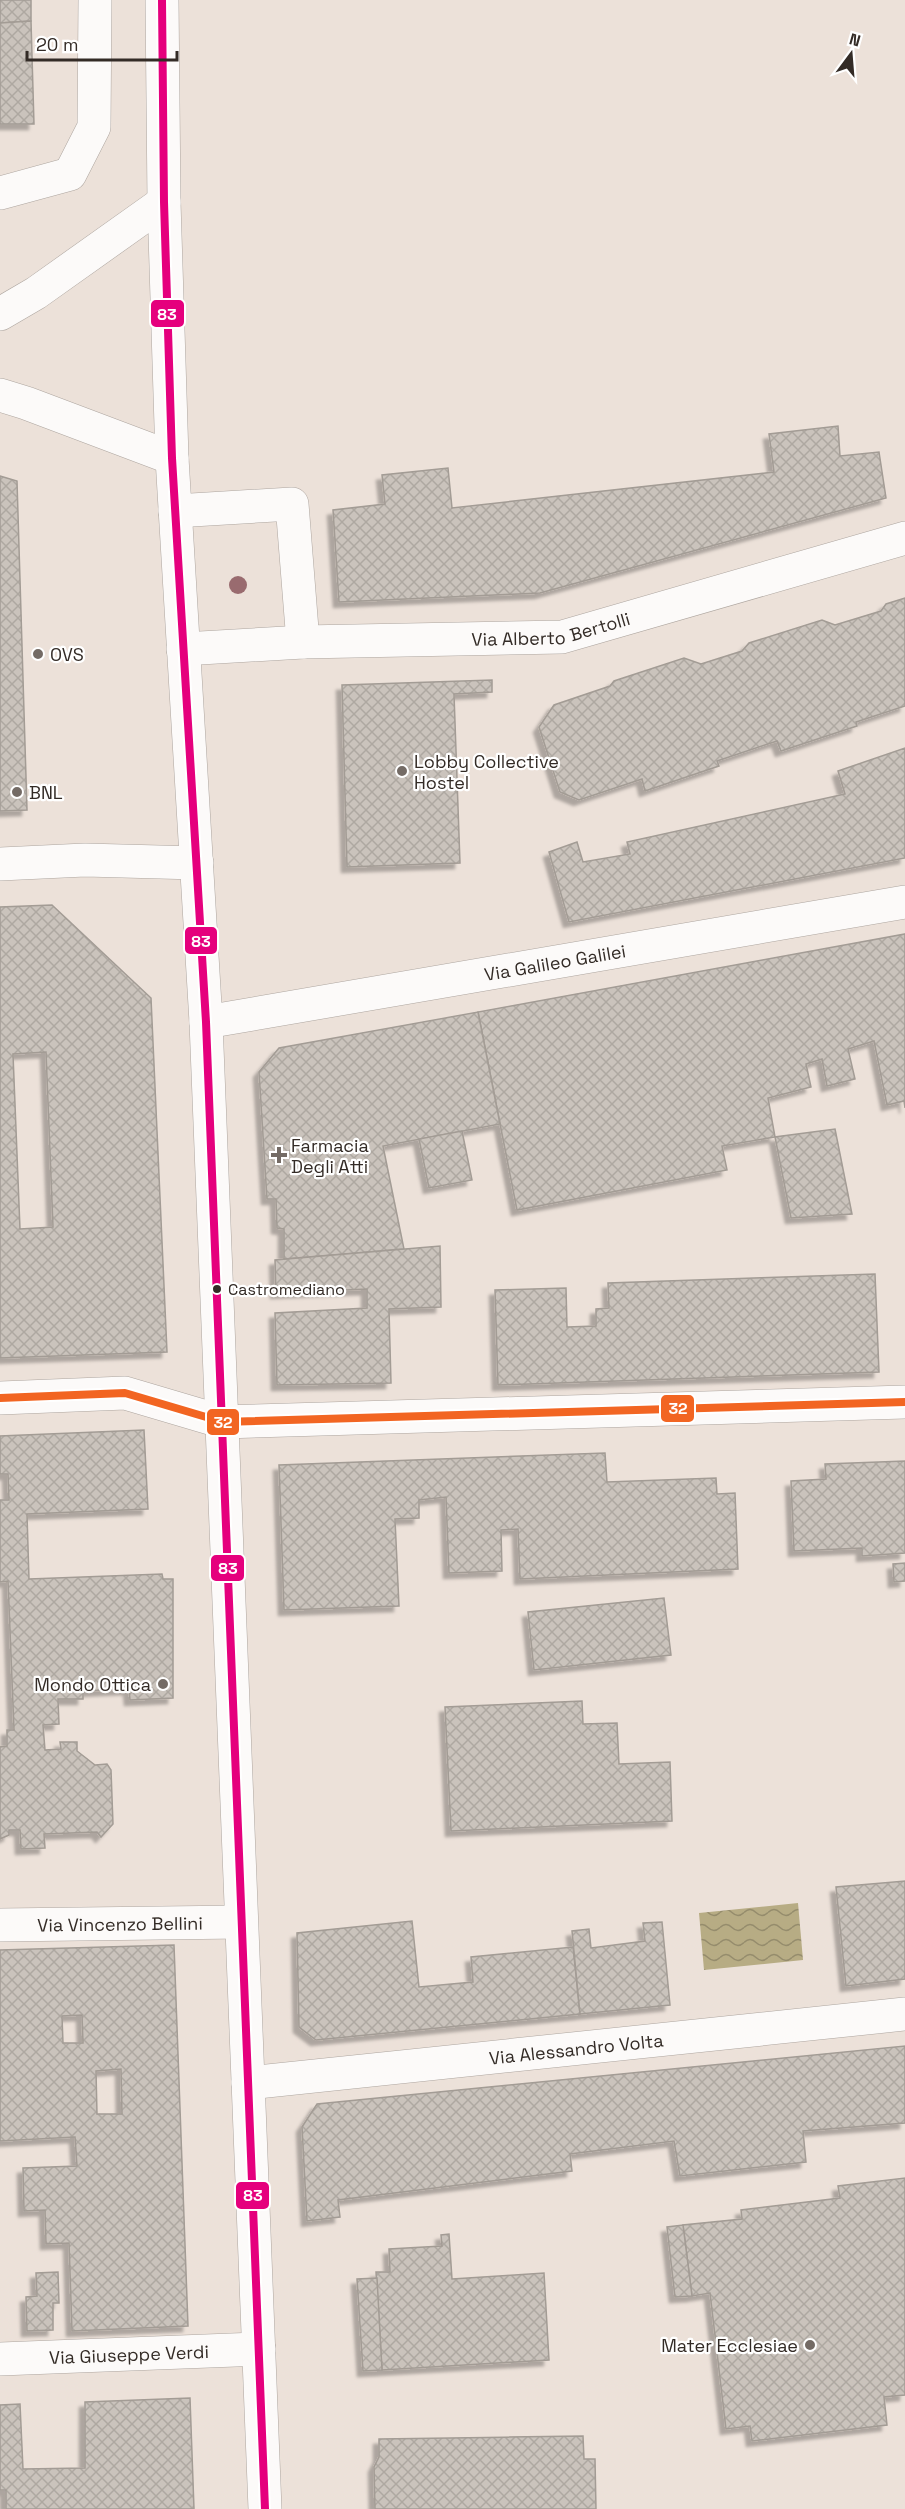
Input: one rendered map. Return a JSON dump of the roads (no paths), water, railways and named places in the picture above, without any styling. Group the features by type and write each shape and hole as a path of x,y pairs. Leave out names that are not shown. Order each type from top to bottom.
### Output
{"street":[{"path":"0,193 70,174 94,127 95,0"},
{"path":"162,0 164,202 172,458 206,1022 265,2509"},
{"path":"0,314 36,293 164,202"},
{"path":"0,395 172,458"},
{"path":"175,511 292,504 303,642"},
{"name":"Via Alberto Bertolli","path":"183,649 303,642 562,637 905,538"},
{"path":"0,864 85,860 197,863"},
{"name":"Via Galileo Galilei","path":"206,1022 905,902"},
{"path":"0,1398 125,1393 223,1422 905,1402"},
{"name":"Via Vincenzo Bellini","path":"0,1925 241,1922"},
{"name":"Via Alessandro Volta","path":"248,2083 905,2014"},
{"name":"Via Giuseppe Verdi","path":"0,2359 259,2349"}],"water":[{"path":"798,1903 803,1960 704,1970 699,1913"}],"place":[{"name":"OVS","path":"38,654"},
{"name":"Lobby Collective Hostel","path":"402,771"},
{"name":"BNL","path":"17,792"},
{"name":"Farmacia Degli Atti","path":"279,1155"},
{"name":"Castromediano","path":"217,1289"},
{"name":"Mondo Ottica","path":"163,1684"},
{"name":"Mater Ecclesiae","path":"810,2345"}]}
